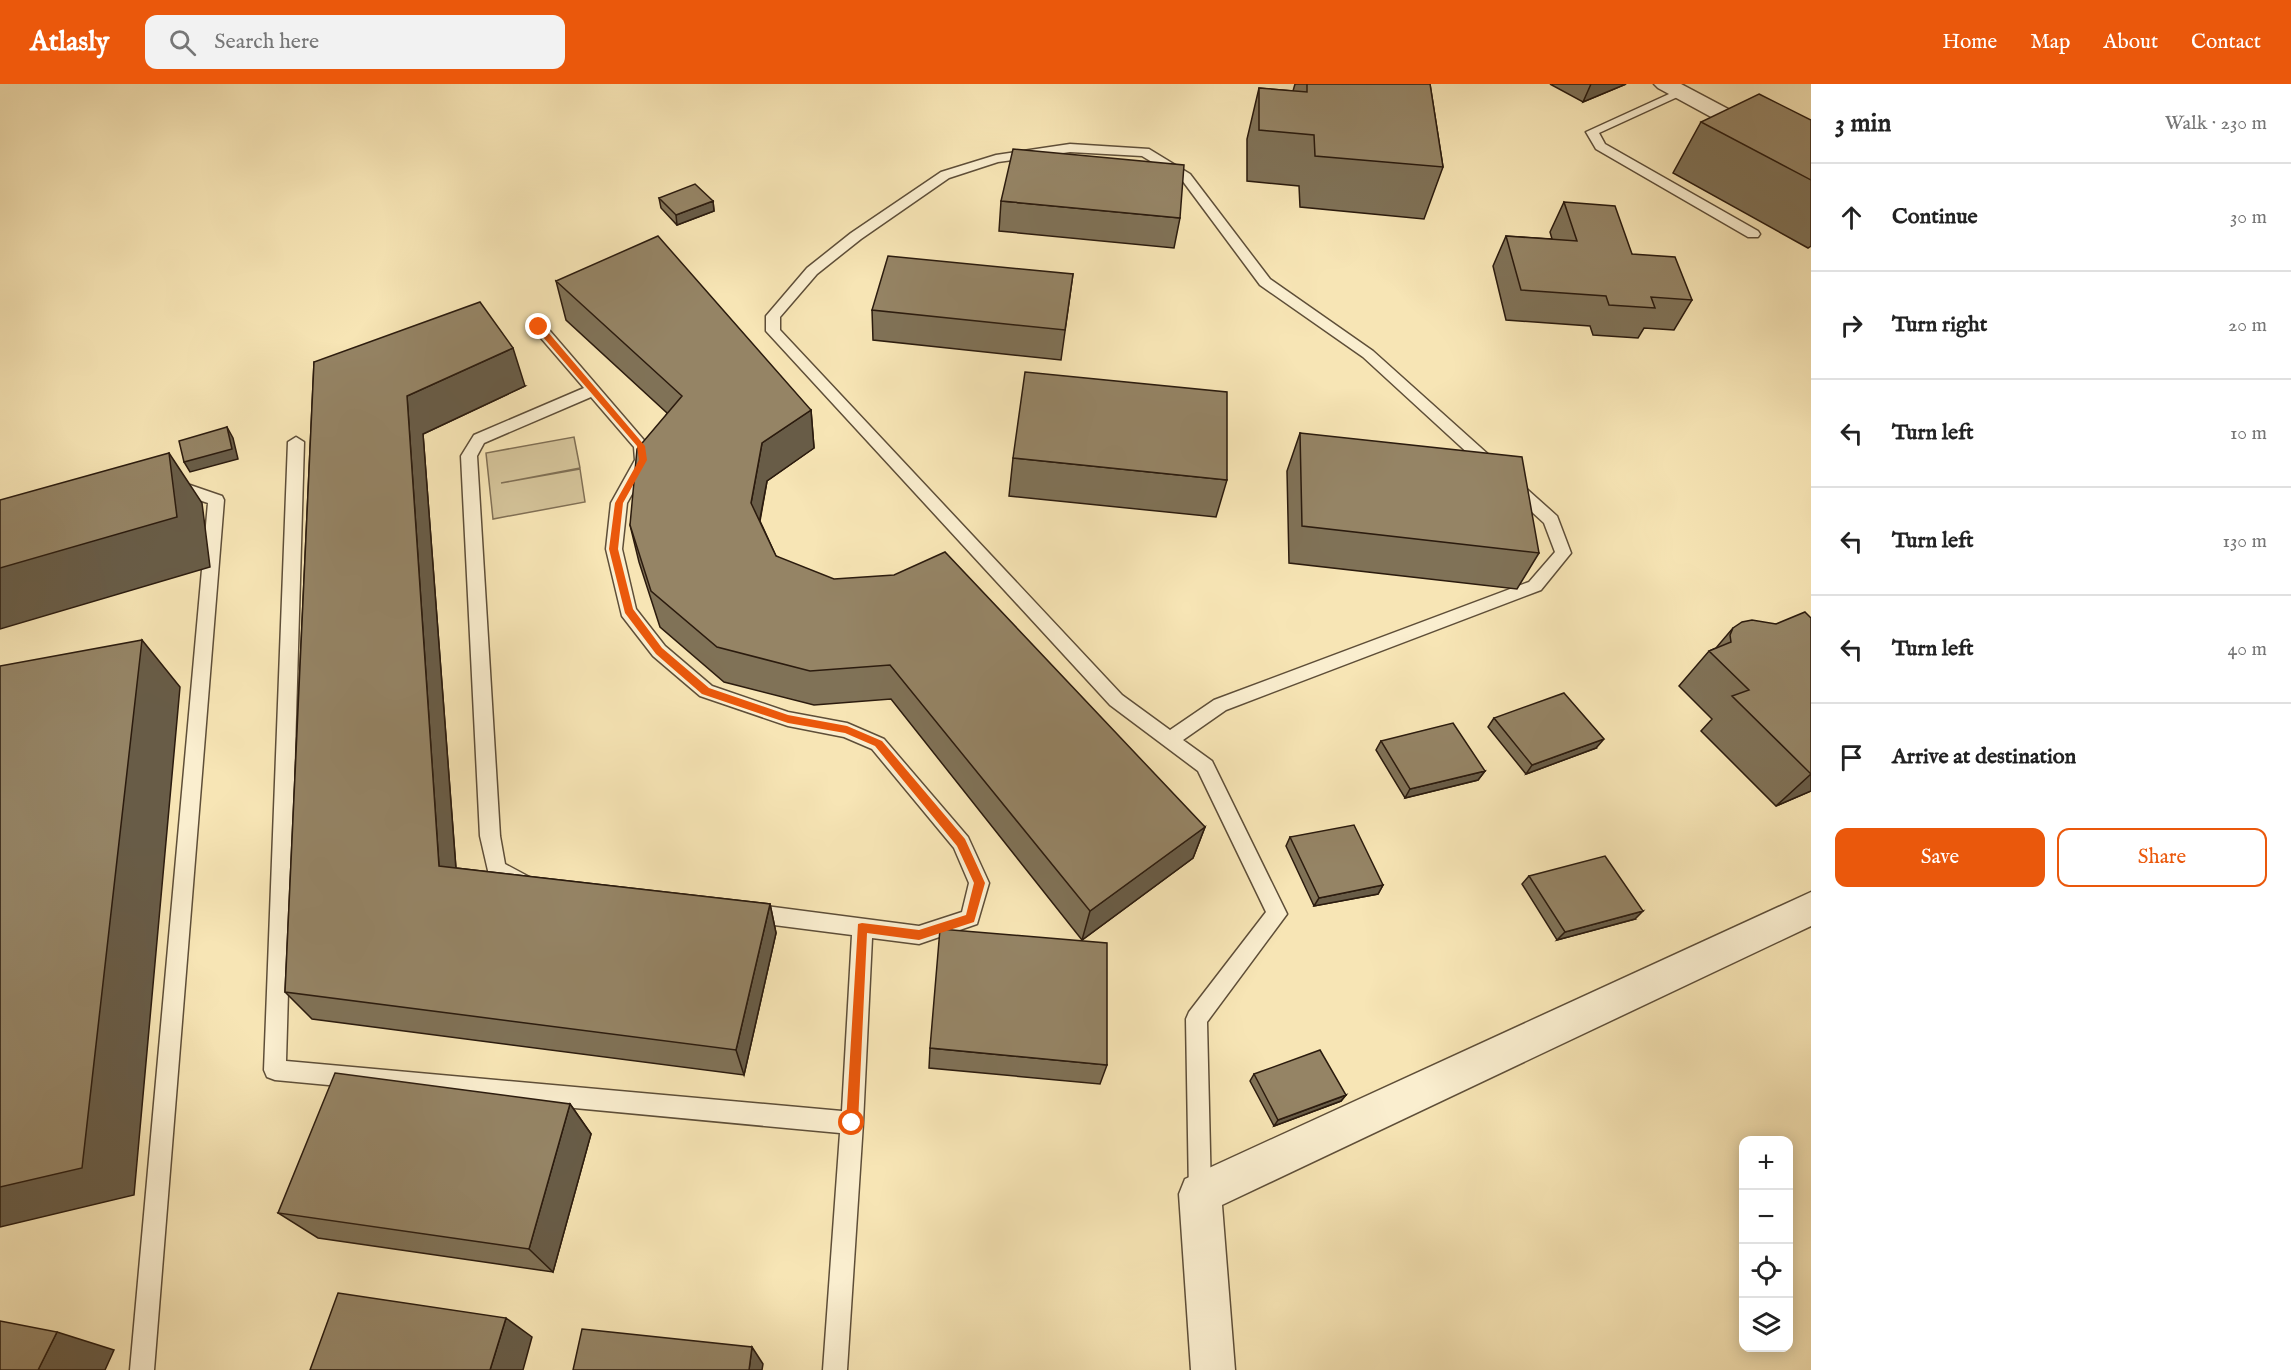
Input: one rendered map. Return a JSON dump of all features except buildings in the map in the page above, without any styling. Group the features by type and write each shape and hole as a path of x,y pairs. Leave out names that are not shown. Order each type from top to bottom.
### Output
{"street":[{"path":"1672,88 1811,162"},
{"path":"1213,1370 1200,1194 1811,908"}],"lane":[{"path":"1672,88 1592,132 1600,146 1753,234"},
{"path":"1169,740 1220,705 1535,586 1563,553 1551,520 1368,354 1265,282 1186,177 1145,152 1070,148 996,159 945,175 856,236 812,271 773,316 773,331 1116,700 1169,740 1206,766 1277,914 1196,1019 1200,1194"},
{"path":"539,327 641,446 643,460 619,503 614,549 628,610 659,651 706,691 788,719 847,730 878,744 961,843 979,883 970,918 919,935 735,911"},
{"path":"538,886 526,885 496,868 490,836 469,456 479,439 593,390"},
{"path":"296,442 275,1070 852,1123"},
{"path":"142,1370 216,500 190,491 157,501"},
{"path":"835,1370 852,1123 862,928"}],"shaded area":[{"path":"574,437 580,468 501,483 580,469 585,502 493,519 486,453"}],"route":[{"path":"539,327 641,446 643,460 619,503 614,549 628,610 659,651 706,691 788,719 847,730 878,744 961,843 979,883 970,918 919,935 862,928 852,1123"}]}
